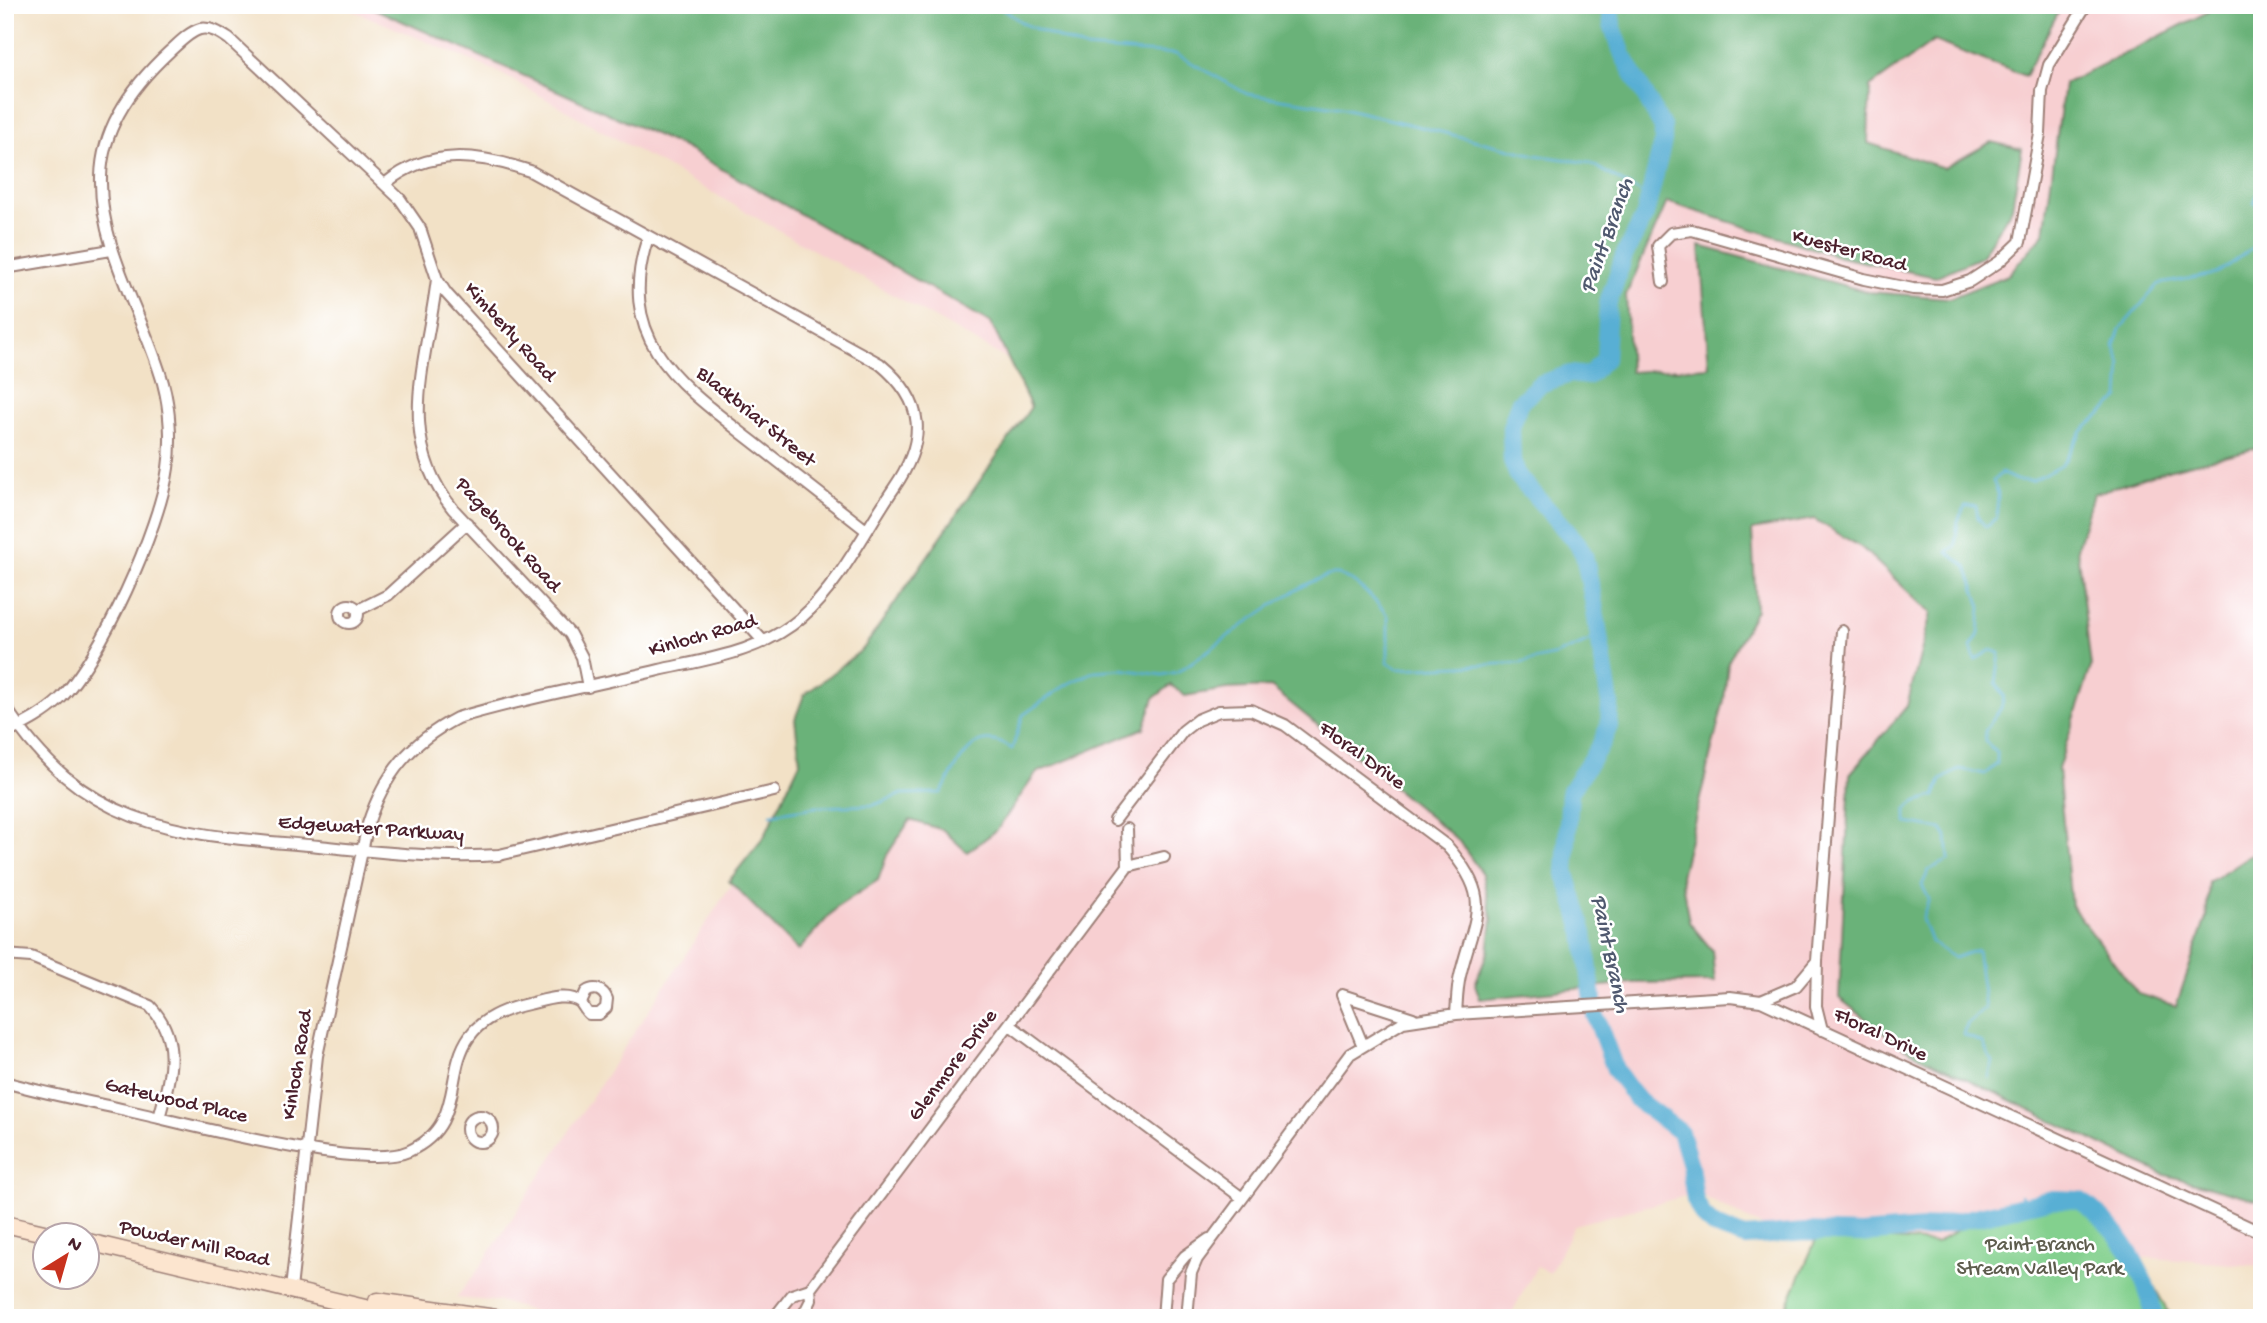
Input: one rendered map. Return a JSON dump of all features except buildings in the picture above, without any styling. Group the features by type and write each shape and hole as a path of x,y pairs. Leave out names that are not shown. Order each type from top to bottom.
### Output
{"main road":[{"path":"5,1224 32,1230"},
{"name":"Powder Mill Road","path":"102,1245 407,1318"},
{"name":"Powder Mill Road","path":"291,1289 496,1318"}],"street":[{"name":"Kuester Road","path":"1663,282 1658,246 1671,233 1692,230 1864,279 1913,289 1942,290 1970,281 1999,262 2020,242 2040,134 2042,91 2049,65 2086,5"},
{"name":"Kimberly Road","path":"111,250 100,176 110,131 124,104 146,75 180,42 201,29 211,29 229,39 386,183 420,228 437,279 446,293 764,642"},
{"name":"Kinloch Road","path":"291,1289 317,1056 361,850 381,789 396,765 423,738 457,718 717,657 764,642 791,626 813,607 904,474 914,452 917,419 906,391 880,364 530,171 482,157 430,160 409,168 386,183"},
{"name":"Blackbriar Street","path":"648,237 638,278 638,306 649,340 671,373 697,399 866,530"},
{"path":"5,268 111,250 131,293 163,383 169,431 166,482 153,526 97,645 60,699 5,734"},
{"name":"Pagebrook Road","path":"437,279 418,397 419,438 436,485 467,523 570,634 582,657 588,687"},
{"path":"358,610 388,595 467,523"},
{"path":"1822,1030 1816,1006 1816,961 1842,631"},
{"name":"Edgewater Parkway","path":"5,706 18,726 75,784 111,807 144,821 192,834 361,850 471,857 499,855 774,791"},
{"name":"Floral Drive","path":"1115,820 1182,732 1197,720 1219,711 1251,710 1285,725 1447,846 1466,871 1476,892 1477,911 1474,937 1460,977 1456,1014"},
{"path":"1127,829 1128,866 1164,857"},
{"name":"Glenmore Drive","path":"810,1289 1128,866"},
{"path":"5,955 31,957 150,1006 162,1019 169,1035 173,1065 159,1118"},
{"path":"1761,1001 1797,986 1816,961"},
{"path":"1363,1046 1342,995 1415,1019"},
{"name":"Gatewood Place","path":"5,1082 238,1136 305,1148 389,1157 412,1151 439,1129 447,1113 461,1048 477,1025 493,1014 527,1004 566,998 581,1003"},
{"name":"Floral Drive","path":"1187,1318 1191,1273 1212,1238 1350,1054 1403,1022 1456,1014 1706,999 1761,1001 2262,1233"},
{"path":"1010,1025 1241,1197"},
{"path":"447,1113 467,1126"},
{"name":"Floral Drive","path":"1163,1318 1166,1279 1196,1245 1212,1238"},
{"path":"774,1318 792,1295 810,1289 811,1300 802,1318"}],"shaded area":[{"path":"340,5 2262,5 2262,1266 2136,1257 2127,1237 2003,1203 1936,1243 1773,1232 1697,1193 1574,1225 1550,1273 1537,1266 1509,1318 552,1318 502,1302 456,1298 478,1270 1058,388 498,72"}],"green space":[{"path":"366,5 2062,5 2025,76 1934,41 1870,87 1868,143 1944,168 1991,142 2022,149 2012,208 1981,257 1935,277 1840,257 1667,202 1626,295 1630,372 1709,367 1700,246 1868,292 1950,298 2008,275 2044,234 2064,84 2208,12 2213,5 2262,5 2262,447 2171,469 2093,494 2077,548 2091,667 2058,769 2071,905 2138,994 2176,1006 2206,918 2209,882 2262,847 2262,1201 2162,1174 1905,1049 1839,998 1850,774 1907,706 1931,613 1862,548 1814,519 1752,530 1756,610 1728,662 1724,700 1681,876 1689,922 1712,950 1715,982 1632,983 1480,999 1475,984 1488,952 1492,919 1482,874 1458,840 1271,687 1227,689 1185,696 1171,685 1154,698 1144,728 1036,773 997,830 967,852 943,830 910,820 887,855 878,880 837,907 798,951 729,881 764,837 800,762 795,719 804,695 863,649 1031,407 991,323 683,147"},
{"name":"Paint Branch Stream Valley Park","path":"2057,1195 2127,1237 2168,1312 2132,1318 1782,1318 1818,1235 1936,1243 2003,1203"}],"waterway":[{"path":"997,5 1024,24 1083,48 1176,54 1247,94 1343,108 1535,155 1590,163 1649,198"},
{"name":"Paint Branch","path":"1610,5 1612,25 1623,55 1663,128 1663,141 1645,215 1624,256 1608,303 1605,359 1588,376 1570,374 1540,384 1519,403 1511,428 1512,460 1518,476 1578,544 1584,555 1593,599 1610,704 1609,726 1601,744 1570,792 1565,871 1584,933 1595,1015 1615,1069 1636,1099 1680,1132 1690,1165 1695,1200 1703,1216 1714,1226 1745,1237 1805,1232 1861,1234 1923,1229 2053,1199 2079,1200 2105,1222 2128,1251 2145,1284 2154,1318"},
{"path":"2262,183 2254,203 2262,205"},
{"path":"1989,1078 1992,1062 1983,1043 1964,1035 1967,1024 1985,1008 1977,950 1954,958 1931,942 1922,919 1929,899 1922,885 1929,870 1949,860 1947,837 1942,829 1906,823 1906,809 1915,802 1935,796 1941,780 1960,769 1985,774 1997,764 1997,753 1986,742 1985,731 2001,708 2004,696 1996,683 2000,653 1991,650 1975,660 1971,647 1979,634 1981,607 1967,567 1947,552 1955,546 1958,521 1965,506 1976,506 1978,518 1986,527 1997,517 1998,493 1993,481 2001,473 2016,480 2032,481 2062,465 2082,431 2119,398 2121,364 2114,346 2120,329 2159,284 2216,274 2262,241"},
{"path":"771,814 816,807 874,805 902,794 941,793 968,750 987,741 998,742 1012,749 1023,715 1066,685 1095,671 1122,669 1162,675 1177,672 1282,599 1324,577 1338,575 1352,581 1388,616 1388,662 1397,669 1521,663 1556,655 1599,637"},
{"path":"2021,1195 2026,1205"}]}
